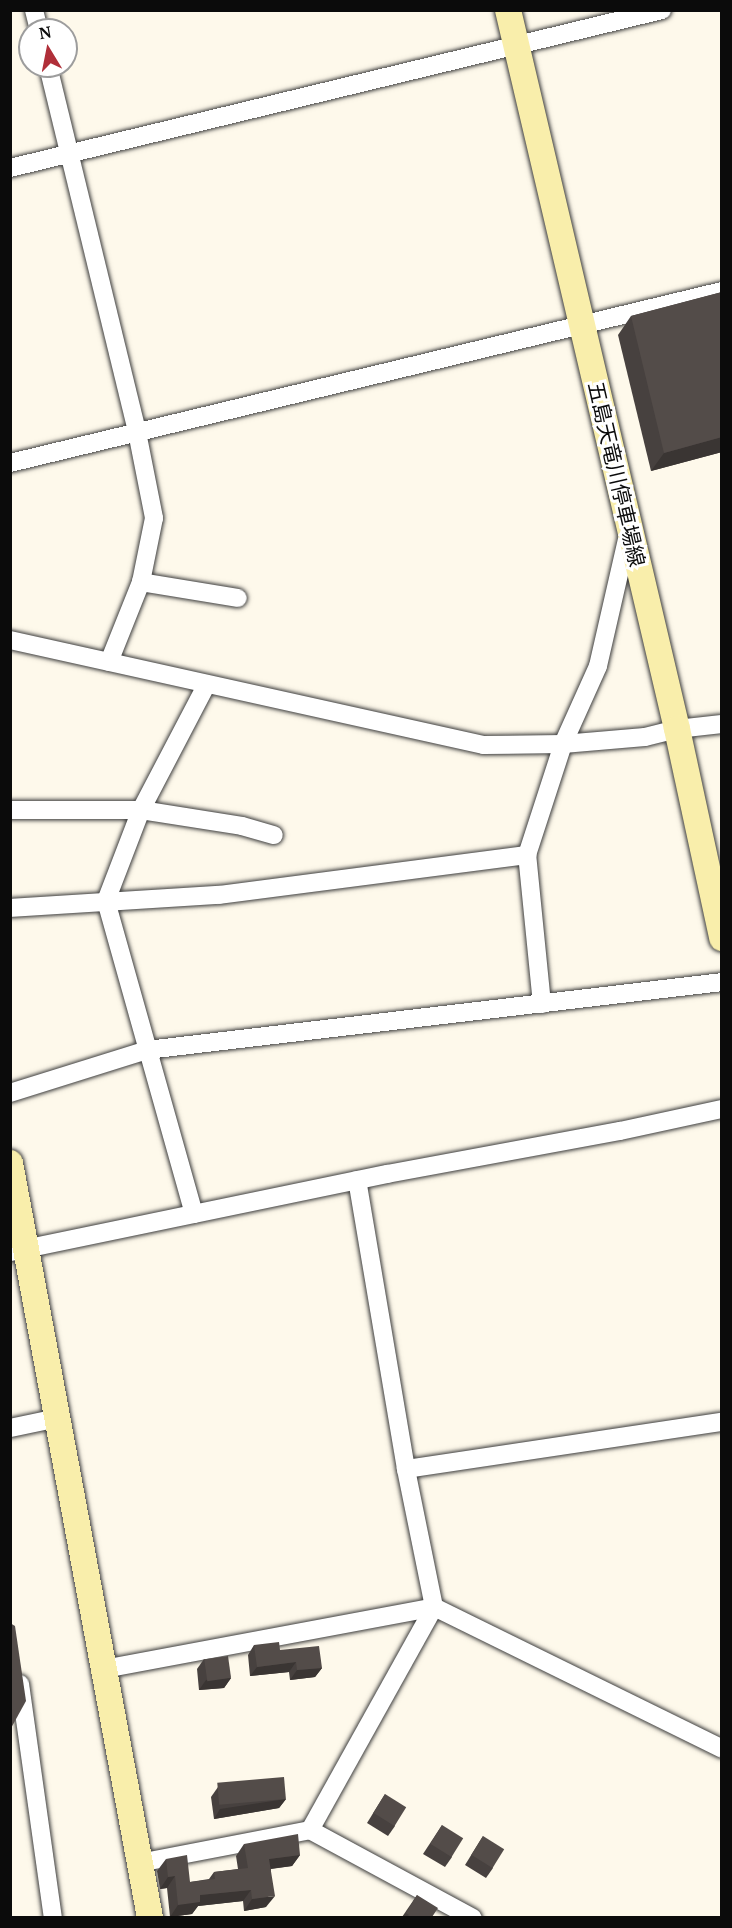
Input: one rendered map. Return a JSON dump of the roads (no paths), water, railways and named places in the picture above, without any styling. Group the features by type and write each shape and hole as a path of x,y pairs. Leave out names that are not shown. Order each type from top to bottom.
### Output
{"main road":[{"name":"五島天竜川停車場線","path":"508,10 677,729 722,938"},
{"path":"10,1163 19,1250 58,1418 150,1917"}],"street":[{"path":"10,168 662,10"},
{"path":"51,78 137,432 154,518 141,582 109,662"},
{"path":"10,463 722,291"},
{"path":"542,1004 527,855 563,744 598,666 630,527"},
{"path":"141,582 238,598"},
{"path":"10,640 484,745 563,744 645,737 677,729 722,723"},
{"path":"194,1214 106,900 141,810 207,684"},
{"path":"10,810 141,810 242,826 274,835"},
{"path":"10,908 33,909 106,900 219,895 527,855"},
{"path":"10,1092 147,1050 722,982"},
{"path":"19,1250 357,1180 722,1109"},
{"path":"310,1830 434,1607 406,1469 357,1180"},
{"path":"10,1428 58,1418"},
{"path":"406,1469 722,1422"},
{"path":"104,1669 434,1607 722,1749"},
{"path":"17,1666 53,1917"},
{"path":"139,1863 310,1830 473,1917"}]}
